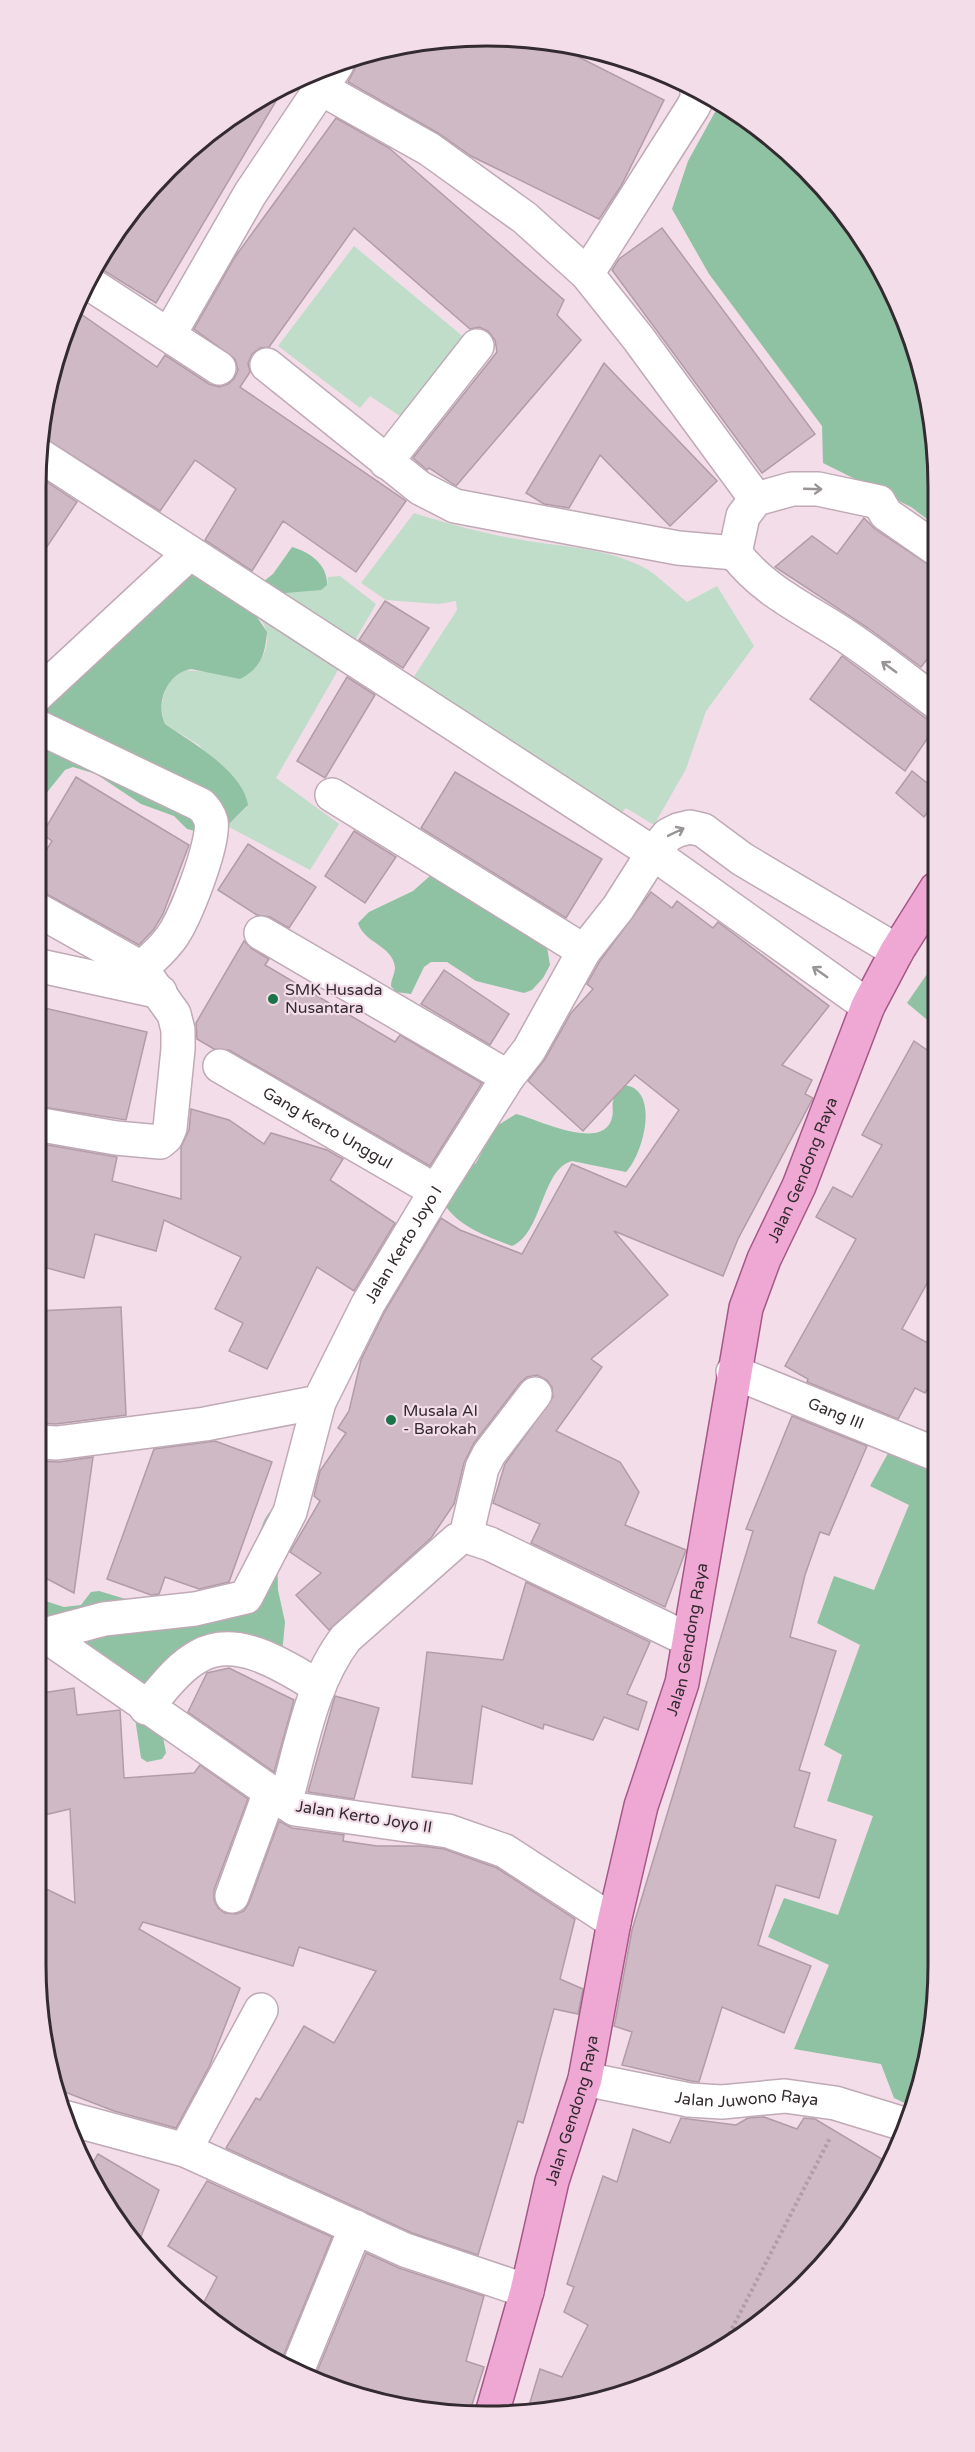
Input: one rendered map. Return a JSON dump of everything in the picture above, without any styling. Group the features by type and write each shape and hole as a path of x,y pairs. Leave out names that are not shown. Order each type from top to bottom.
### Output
{"main road":[{"name":"Jalan Gendong Raya","path":"495,2406 527,2291 552,2181 585,2079 614,1922 641,1806 682,1683 710,1533 733,1372 746,1308 764,1259 798,1186 868,1006 897,951 928,902"}],"street":[{"path":"329,76 525,218 587,274 638,338 756,499"},
{"path":"169,335 250,194 329,76"},
{"path":"587,274 693,107 695,99"},
{"path":"95,287 219,368"},
{"path":"386,462 477,346"},
{"path":"267,365 420,488 455,506 678,548 735,553"},
{"path":"47,460 653,853 868,1006"},
{"path":"928,543 886,514 879,502 818,489 792,489 756,499 743,516 735,553 744,566 788,601 845,636 928,696"},
{"path":"46,687 190,553"},
{"path":"46,731 201,805 207,812 211,822 210,835 191,903 151,980"},
{"path":"332,795 584,951"},
{"name":"Jalan Kerto Joyo I","path":"46,1631 104,1619 195,1609 246,1597 290,1512 319,1402 368,1304 508,1077 529,1050 584,951 618,908 653,853 668,835 690,826 703,830 742,859 897,951"},
{"path":"46,915 151,980 174,1014 178,1030 170,1128 166,1137 160,1142 148,1143 46,1126"},
{"path":"261,933 508,1077"},
{"path":"46,966 151,980"},
{"name":"Gang Kerto Unggul","path":"220,1066 436,1191"},
{"name":"Gang III","path":"733,1372 928,1451"},
{"path":"466,1536 480,1479 489,1454 535,1394"},
{"path":"46,1442 205,1424 319,1402"},
{"path":"232,1896 277,1797 331,1660 346,1638 457,1540 466,1536 490,1544 689,1640"},
{"name":"Jalan Kerto Joyo II","path":"46,1636 146,1708 295,1809 448,1831 505,1851 614,1922"},
{"path":"146,1708 182,1669 198,1656 215,1648 234,1648 255,1654 288,1668 319,1687"},
{"path":"185,2150 261,2010"},
{"name":"Jalan Juwono Raya","path":"585,2079 689,2100 722,2102 785,2096 849,2106 899,2122"},
{"path":"75,2120 185,2150 405,2250 527,2291"},
{"path":"300,2364 356,2227"}],"path":[{"path":"729,2333 810,2173 849,2106"}],"green space":[{"path":"716,111 778,156 819,197 854,242 883,292 905,346 913,373 920,401 928,459 928,520 911,507 823,463 822,426 709,274 672,209 688,161"},
{"path":"354,246 472,344 406,420 370,396 360,408 278,346"},
{"path":"414,513 491,534 613,555 649,570 687,602 717,586 754,646 706,711 686,769 654,825 626,808 616,819 408,686 457,610 456,601 438,604 386,600 361,583"},
{"path":"292,547 317,560 327,578 327,585 321,590 273,594 247,602 267,632 261,660 253,670 240,679 191,669 183,672 175,676 165,690 161,707 165,724 214,758 237,781 244,792 248,805 227,826 195,831 187,829 174,816 141,804 96,774 73,767 65,770 46,794 46,686 178,567 254,589 273,574"},
{"path":"340,576 376,604 276,778 339,824 310,870 227,826 247,807 199,745 165,724 162,701 171,680 183,670 247,675 257,665 267,646 266,632 262,622 246,602 273,594 327,585 328,577"},
{"path":"431,875 546,941 550,965 543,978 532,990 524,993 476,981 447,962 431,962 424,967 411,994 396,992 391,986 395,970 393,960 384,949 361,930 358,923 369,912 413,891"},
{"path":"928,973 928,1020 907,1003"},
{"path":"624,1085 635,1089 642,1098 645,1110 643,1138 626,1172 572,1161 562,1166 554,1176 530,1228 522,1239 512,1246 466,1225 444,1204 463,1172 476,1163 495,1127 516,1114 580,1133 603,1130 612,1117 614,1097"},
{"path":"892,1446 928,1462 928,1993 920,2051 906,2104 894,2098 881,2064 794,2049 829,1965 768,1937 784,1898 838,1915 873,1816 827,1801 842,1755 824,1745 860,1645 817,1623 834,1576 874,1590 909,1505 870,1486"},
{"path":"276,1506 278,1590 285,1622 282,1654 238,1659 186,1674 160,1721 166,1753 162,1759 147,1762 141,1758 135,1718 46,1640 46,1601 64,1607 81,1605 91,1592 99,1591 129,1600 224,1603 250,1564 263,1524 270,1511"}],"building":[{"path":"459,47 516,47 575,55 664,100 621,186 599,219 471,156 438,133 348,82 356,67 401,55"},
{"path":"276,101 156,303 104,271 106,267 138,219 176,176 219,138"},
{"path":"336,118 389,148 564,300 557,315 581,340 456,486 429,468 427,470 413,458 497,352 495,340 488,331 479,327 470,329 354,228 269,347 260,348 252,354 248,363 250,372 240,387 406,501 356,572 283,521 252,571 205,540 236,489 195,460 160,511 49,441 62,373 82,315 157,367 165,355 209,384 219,387 234,379 238,370 235,359 194,329 235,257"},
{"path":"662,228 815,434 762,473 612,270 619,259"},
{"path":"604,363 717,481 670,526 600,455 569,508 544,504 526,493"},
{"path":"46,481 77,502 46,548"},
{"path":"864,518 875,529 928,564 928,658 921,667 868,628 775,567 812,536 837,554"},
{"path":"385,601 429,628 403,668 359,640"},
{"path":"842,656 928,720 928,738 905,771 810,699"},
{"path":"347,677 375,695 325,778 297,761"},
{"path":"912,771 928,784 928,812 924,817 896,793"},
{"path":"455,772 602,859 566,918 421,828"},
{"path":"76,777 189,845 163,914 154,929 139,945 46,894 46,851 52,841 46,837 46,827"},
{"path":"354,831 396,857 365,903 325,876"},
{"path":"248,844 316,887 289,928 270,917 257,915 218,890"},
{"path":"651,892 672,908 677,901 713,928 718,922 829,1006 782,1065 812,1080 805,1094 813,1098 738,1239 723,1276 614,1231 668,1295 591,1359 602,1367 556,1431 620,1462 639,1492 625,1525 686,1550 665,1607 531,1543 540,1524 493,1503 505,1464 553,1397 552,1387 547,1380 537,1375 527,1377 520,1383 474,1443 464,1463 454,1504 431,1538 329,1630 296,1595 321,1573 290,1552 320,1501 314,1496 320,1471 346,1433 338,1428 349,1411 361,1360 384,1313 441,1218 460,1230 522,1254 572,1164 626,1187 679,1110 635,1075 583,1131 528,1081 545,1059 571,1013 593,989 587,984 600,961"},
{"path":"244,941 252,949 269,959 265,965 395,1042 400,1035 482,1083 430,1166 229,1050 214,1049 197,1039 196,1023"},
{"path":"444,970 509,1014 490,1045 421,1004"},
{"path":"46,1008 147,1032 126,1120 46,1108"},
{"path":"914,1041 928,1051 928,1281 902,1329 928,1343 928,1387 925,1393 915,1388 898,1419 807,1382 808,1379 785,1366 856,1239 816,1217 833,1187 852,1197 882,1145 862,1135"},
{"path":"191,1109 229,1120 264,1144 271,1133 327,1150 343,1159 330,1180 395,1223 354,1291 317,1267 267,1369 229,1351 243,1323 215,1309 241,1257 164,1220 156,1251 95,1234 84,1278 46,1268 46,1145 117,1157 112,1181 181,1199 181,1147 189,1130"},
{"path":"121,1307 126,1415 46,1424 46,1311"},
{"path":"792,1416 867,1446 829,1535 820,1532 805,1575 790,1637 836,1651 799,1770 810,1773 794,1827 836,1840 819,1898 776,1885 758,1945 811,1966 784,2033 722,2007 699,2082 691,2081 622,2065 632,2032 614,2026 632,1930 753,1531 746,1529"},
{"path":"215,1441 272,1462 229,1582 199,1589 165,1577 159,1594 151,1595 107,1579 154,1449"},
{"path":"93,1457 74,1593 46,1578 46,1461"},
{"path":"526,1582 650,1642 627,1694 647,1702 638,1730 604,1717 593,1740 544,1724 543,1729 482,1706 472,1784 412,1777 427,1652 503,1660"},
{"path":"229,1668 294,1700 274,1772 188,1712 207,1673"},
{"path":"74,1688 77,1715 120,1710 124,1778 194,1773 200,1765 248,1799 214,1890 214,1900 218,1908 225,1913 236,1914 244,1911 249,1903 279,1821 292,1828 344,1835 343,1841 377,1846 421,1846 444,1849 497,1868 575,1919 560,1979 583,1989 578,2014 554,2009 523,2123 518,2121 478,2255 412,2233 226,2148 256,2098 260,2100 304,2026 334,2043 376,1971 299,1947 293,1966 143,1922 139,1929 240,1988 209,2067 176,2128 114,2111 66,2092 55,2051 47,1993 46,1889 75,1903 70,1809 46,1815 46,1692"},
{"path":"335,1696 379,1708 354,1799 308,1792"},
{"path":"764,2117 797,2129 804,2118 815,2119 883,2160 854,2210 819,2255 778,2296 733,2331 683,2360 629,2382 574,2397 530,2404 540,2369 562,2377 588,2325 564,2312 574,2287 567,2284 603,2176 617,2182 633,2129 670,2143 681,2118 736,2125 748,2118"},
{"path":"98,2154 159,2190 141,2237 121,2210 93,2162"},
{"path":"207,2181 332,2237 284,2355 242,2331 204,2302 217,2277 168,2246"},
{"path":"366,2253 399,2268 484,2296 466,2361 484,2367 472,2405 401,2397 346,2382 317,2371"}],"place":[{"name":"SMK Husada Nusantara","path":"273,999"},
{"name":"Musala Al - Barokah","path":"391,1420"}]}
